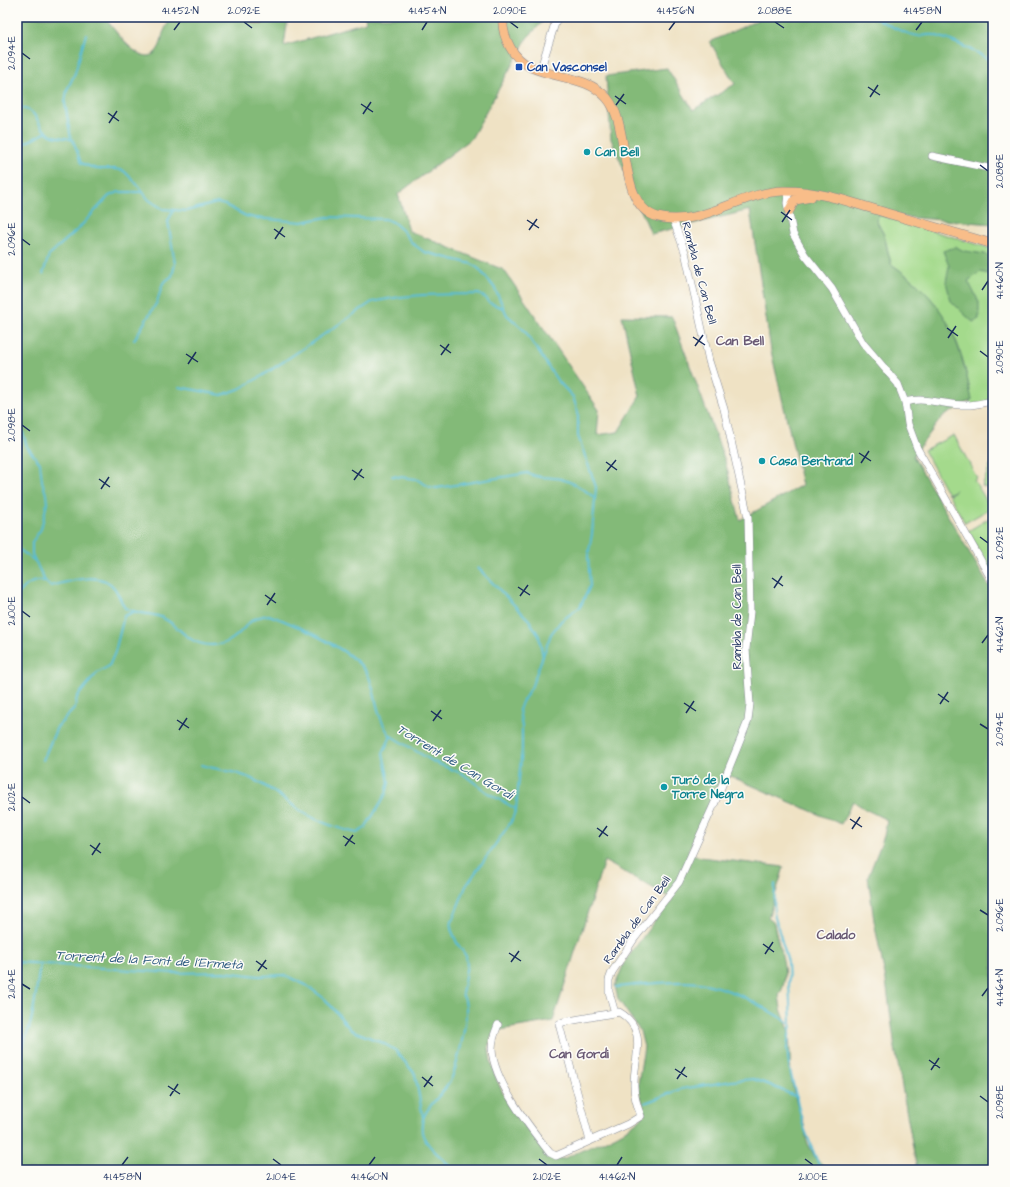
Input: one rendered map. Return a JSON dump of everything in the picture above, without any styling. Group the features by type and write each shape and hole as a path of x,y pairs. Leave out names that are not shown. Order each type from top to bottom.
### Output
{"main road":[{"path":"253,17 259,17"},
{"path":"503,17 505,36 515,56 527,66 588,84 606,96 614,108 617,117 630,180 635,196 643,207 651,214 673,219 694,217 740,200 768,192 823,196 993,244"},
{"path":"786,193 792,199 789,211"},
{"path":"789,211 795,200 800,198 823,196"}],"street":[{"path":"540,71 557,17"},
{"path":"932,156 993,169"},
{"path":"789,211 790,224 798,243 832,290 863,344 898,384 905,402 908,424 917,448 993,582"},
{"name":"Rambla de Can Bell","path":"615,1013 609,992 609,980 612,972 634,939 679,882 716,800 748,721 749,710 746,649 750,612 748,517 724,409 709,361 685,252 673,219"},
{"path":"905,402 918,399 968,405 993,401"},
{"path":"498,1025 492,1049 503,1084 520,1113 550,1154 556,1156 590,1141 628,1124 641,1116 636,1100 634,1086 639,1044 637,1033 623,1015 615,1013 559,1024 590,1141"}],"green space":[{"path":"17,17 104,17 129,46 145,56 152,55 158,49 165,29 172,17 288,17 284,46 366,22 365,17 547,17 527,38 471,139 398,194 409,231 504,270 599,410 597,435 618,432 640,396 622,316 672,317 725,461 740,520 802,485 771,351 750,210 651,234 611,139 606,76 667,68 693,110 735,84 710,42 758,20 758,17 993,17 993,224 879,215 876,220 884,235 891,264 910,278 925,292 947,322 962,357 972,400 942,417 913,456 993,593 993,1170 917,1170 895,1048 886,981 874,921 868,877 884,836 887,820 853,801 841,824 723,773 688,852 700,857 784,867 768,918 774,923 783,960 785,978 779,995 781,1009 789,1030 791,1077 794,1094 804,1124 807,1142 816,1159 829,1170 17,1170","holes":["604,861 673,899 658,916 624,963 615,986 618,999 640,1031 644,1047 638,1084 645,1114 628,1128 606,1140 563,1159 550,1157 521,1121 503,1094 492,1064 489,1047 494,1031 553,1021"]},
{"path":"879,215 993,249 993,401 969,405 971,399 963,360 950,327 931,299 920,287 891,264 884,235 876,220"},
{"path":"956,247 964,251 985,254 993,261 993,275 980,272 968,281 979,302 979,319 973,322 951,301 946,282 949,266 943,251"},
{"path":"954,435 977,478 974,480 991,508 965,523 949,495 956,490 948,494 924,450"},
{"path":"993,459 993,490 982,486"},
{"path":"993,516 993,576 968,531"}],"waterway":[{"path":"874,17 913,35 934,35 949,40 972,50 993,62"},
{"path":"71,139 65,103 67,90 75,73 86,34"},
{"path":"17,108 30,111 34,114 42,128 51,135 73,140 81,163 96,169 115,169 124,171 149,200 163,209 186,211 217,203 225,205 246,216 255,218 302,222 327,217 385,219 393,222 402,230 412,243 424,252 472,264 479,269 494,287 507,315 525,331 557,380 573,397 578,412 578,436 596,487 592,534 588,556 590,586 580,607 561,621 551,634 531,688 522,702 519,710 522,727 522,749 516,809 511,822 466,886 452,921 451,929 457,943 466,956 467,964 462,994 466,1004 465,1024 461,1046 452,1077 445,1089 427,1111 422,1125 422,1132 431,1147 453,1170"},
{"path":"17,147 47,132"},
{"path":"43,274 49,255 77,230 109,196 119,192 142,192"},
{"path":"134,340 157,302 163,283 172,276 175,264 168,221 173,211"},
{"path":"179,387 222,395 239,389 262,376 372,302 412,296 479,294 486,298 490,303 503,308"},
{"path":"17,430 23,433 27,447 40,463 42,481 46,494 47,503 41,529 32,542 32,554 35,561"},
{"path":"392,476 416,479 430,487 437,488 527,473 538,477 554,478 571,482 595,498"},
{"name":"Torrent de Can Gordi","path":"17,548 35,561 45,581 50,586 84,578 102,580 109,583 115,589 125,608 165,619 188,637 202,644 223,644 235,637 250,622 269,615 325,640 353,658 363,668 372,684 382,722 391,736 434,762 463,774 488,793 516,809"},
{"path":"478,568 529,620 539,636 543,657"},
{"path":"17,596 32,582 45,581"},
{"path":"43,760 57,727 75,708 77,697 97,673 109,666 115,652 124,616 133,612"},
{"path":"201,765 248,777 270,789 309,816 332,826 357,833 365,828 386,794 389,782 383,753 391,736"},
{"path":"775,884 774,914 788,962 791,1024 787,1048 789,1066 803,1125 821,1170"},
{"name":"Torrent de la Font de l'Ermetà","path":"17,962 173,973 224,972 259,976 284,975 306,985 325,999 351,1030 381,1042 395,1050 415,1074 423,1117"},
{"path":"17,1055 23,1045 30,1023 40,965"},
{"path":"616,987 677,982 700,983 728,990 767,1009 791,1024"},
{"path":"645,1103 681,1089 753,1079 797,1097"}],"place":[{"name":"Can Vasconsel","path":"519,67"},
{"name":"Can Bell","path":"587,152"},
{"name":"Casa Bertrand","path":"762,461"},
{"name":"Turó de la Torre Negra","path":"664,787"}],"district":[{"name":"Can Bell","path":"740,341"},
{"name":"Calado","path":"836,935"},
{"name":"Can Gordi","path":"579,1054"}]}
